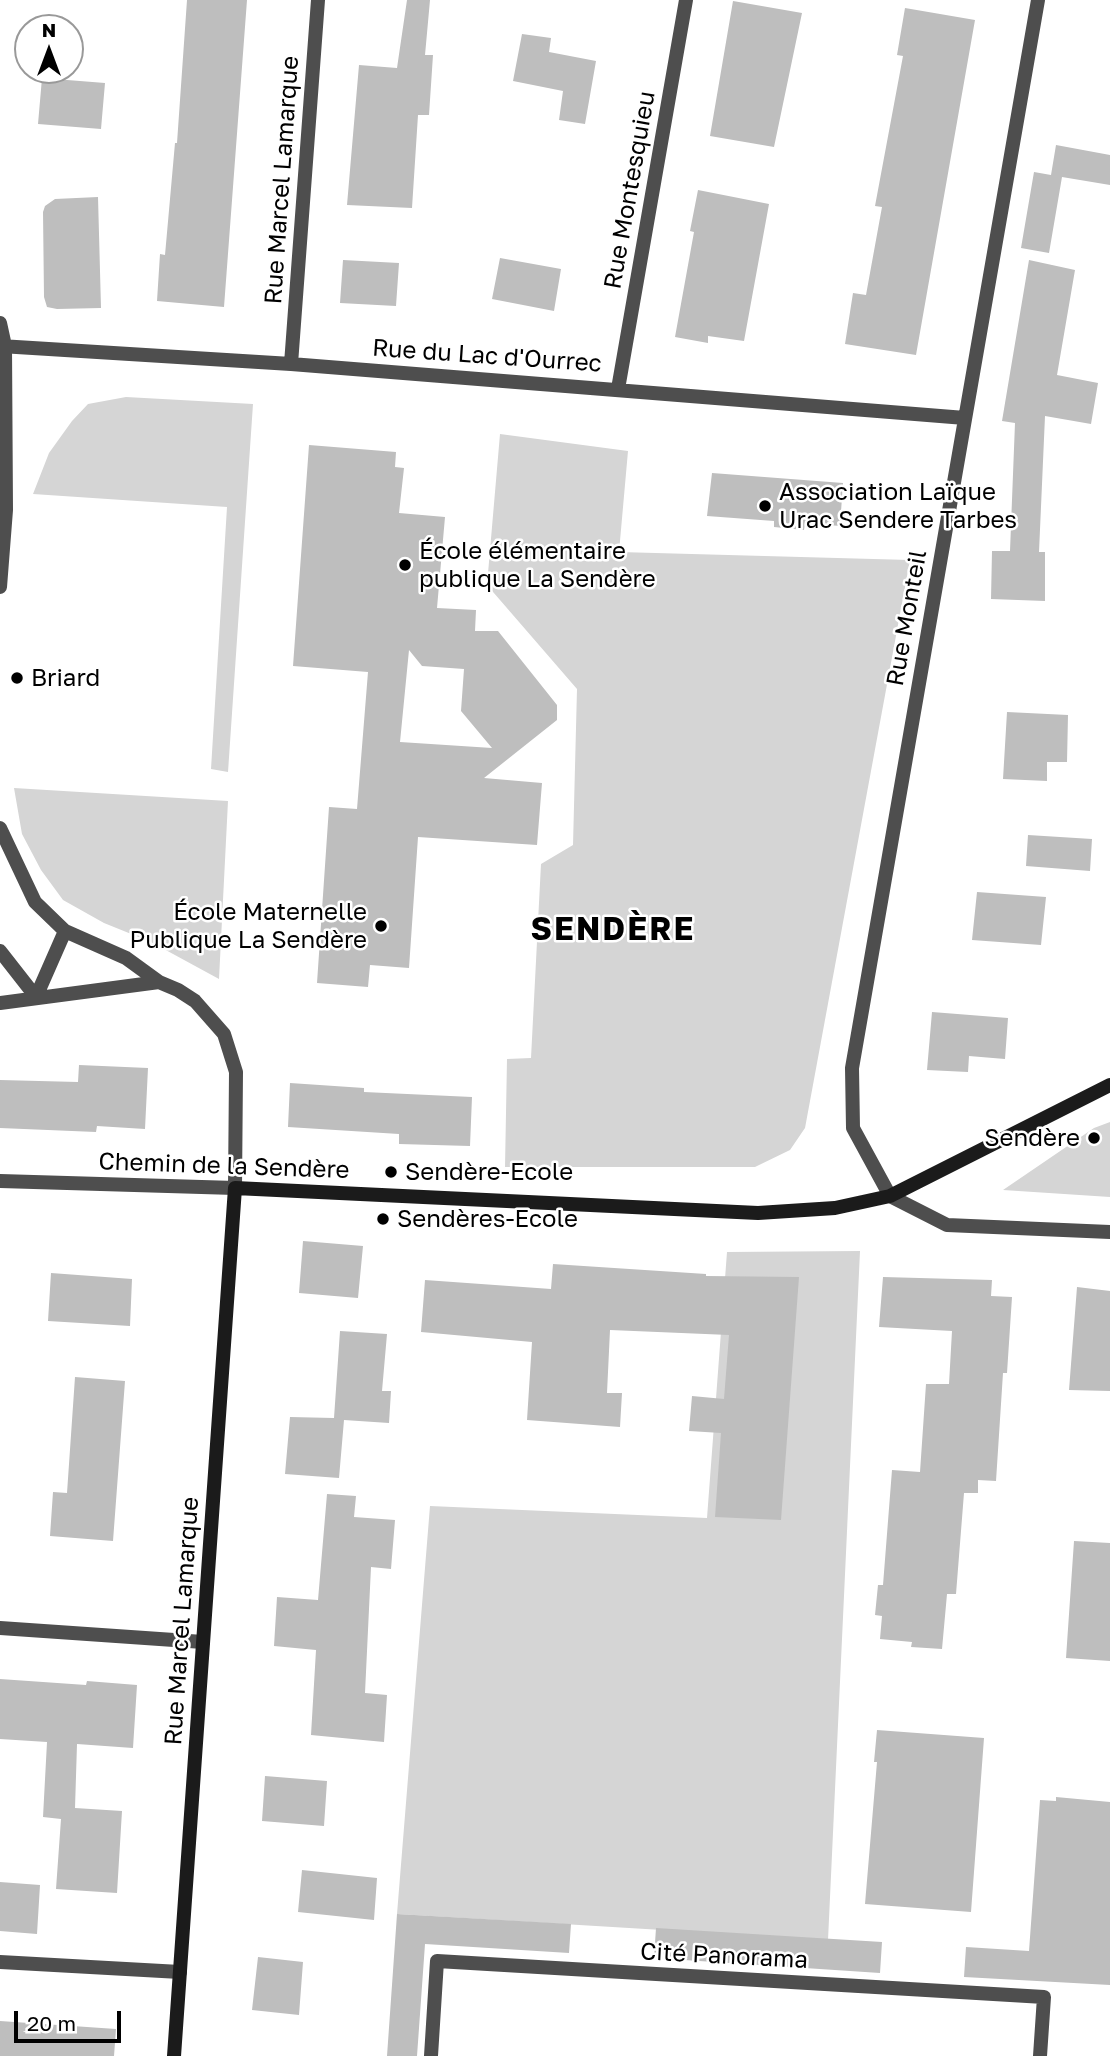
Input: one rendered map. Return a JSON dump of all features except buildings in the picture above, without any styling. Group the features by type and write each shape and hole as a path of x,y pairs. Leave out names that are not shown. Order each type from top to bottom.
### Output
{"street":[{"name":"Rue Marcel Lamarque","path":"291,364 318,0"},
{"name":"Rue Montesquieu","path":"618,389 686,0"},
{"name":"Rue Monteil","path":"890,1196 853,1128 852,1068 1038,0"},
{"path":"0,323 3,346 6,510 0,587"},
{"name":"Rue du Lac d'Ourrec","path":"3,346 291,364 965,418"},
{"path":"0,828 35,902 65,931 126,958 159,982 195,1001 224,1034 236,1072 235,1188"},
{"path":"36,997 65,931"},
{"path":"0,951 36,997"},
{"path":"0,1003 159,982"},
{"name":"Chemin de la Sendère","path":"0,1181 235,1188 758,1213 835,1208 890,1196 1110,1085"},
{"name":"Rue Marcel Lamarque","path":"174,2056 235,1188"},
{"path":"890,1196 947,1225 1110,1232"},
{"path":"0,1628 203,1642"},
{"name":"Cité Panorama","path":"431,2056 437,1961 1044,1997 1040,2056"},
{"path":"0,1962 180,1972"}],"shaded area":[{"path":"126,397 253,404 228,772 211,769 227,507 33,494 49,453 88,404"},
{"path":"500,434 628,451 619,552 910,560 805,1128 790,1150 755,1167 505,1167 507,1059 531,1058 541,864 573,845 577,689 487,585"},
{"path":"14,788 228,801 219,979 151,942 104,923 63,900 41,870 22,834"},
{"path":"1110,1122 1110,1197 1003,1190 1094,1128"},
{"path":"860,1251 828,1940 397,1914 430,1506 707,1518 727,1252"}],"place":[{"name":"Association Laïque Urac Sendere Tarbes","path":"765,506"},
{"name":"École élémentaire publique La Sendère","path":"405,565"},
{"name":"Briard","path":"17,678"},
{"name":"École Maternelle Publique La Sendère","path":"381,926"},
{"name":"Sendère","path":"1094,1138"},
{"name":"Sendère-Ecole","path":"391,1172"},
{"name":"Sendères-Ecole","path":"383,1219"}],"district":[{"name":"SENDÈRE","path":"613,930"}]}
